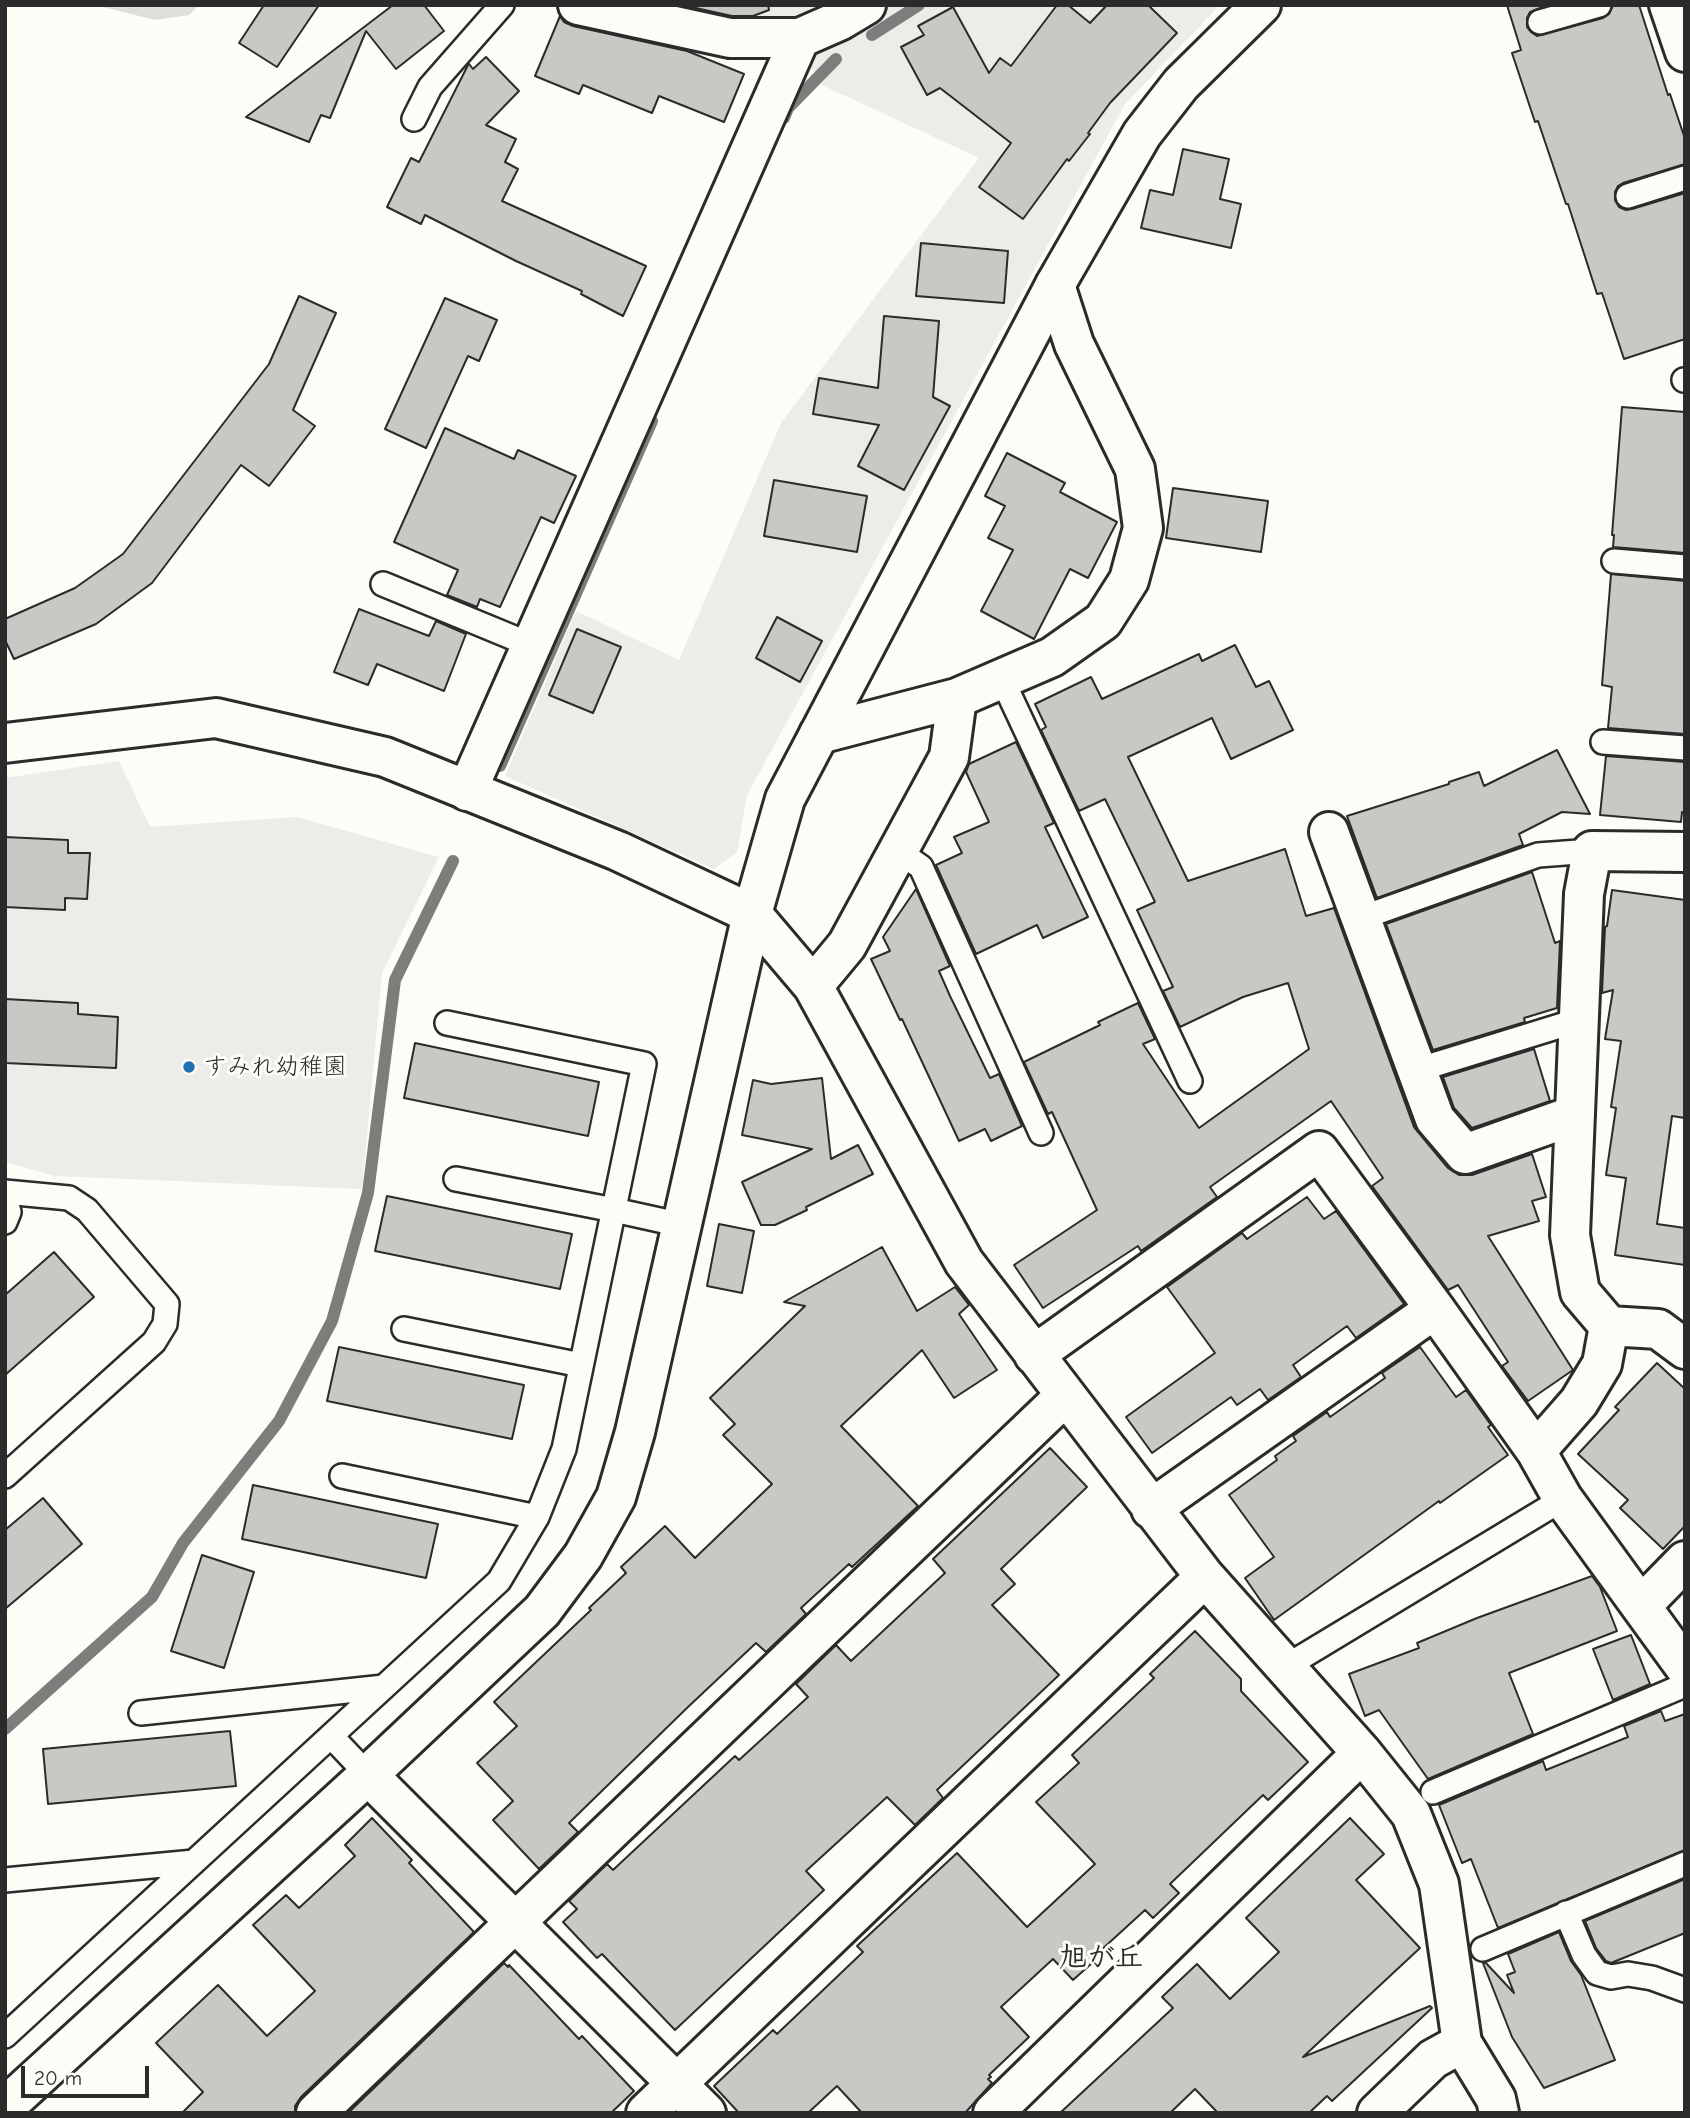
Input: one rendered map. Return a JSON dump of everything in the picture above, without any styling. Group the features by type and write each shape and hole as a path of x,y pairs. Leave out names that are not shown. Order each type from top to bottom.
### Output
{"street":[{"path":"578,5 730,38 800,38 841,20 866,5"},
{"path":"5,2107 368,1775 542,1611 583,1556 616,1497 635,1432 752,914 785,799 1055,285 1142,134 1181,83 1261,5"},
{"path":"1669,5 1685,52"},
{"path":"467,790 800,38"},
{"path":"819,734 957,698 1052,657 1103,621 1129,580 1143,527 1135,469 1074,344 1055,285"},
{"path":"813,986 847,945 949,757 957,698"},
{"path":"5,743 216,718 385,757 618,851 752,914 813,986 964,1262 1151,1510 1205,1577 1362,1753 1411,1814 1439,1884 1462,2043 1508,2108"},
{"path":"1329,832 1435,1119 1465,1154 1575,1115"},
{"path":"1685,852 1592,851 1584,894 1570,1235 1580,1292 1609,1326 1658,1329 1685,1349"},
{"path":"1034,1355 1319,1151 1536,1451 1563,1499 1661,1624 1685,1667"},
{"path":"1151,1510 1434,1309"},
{"path":"1536,1451 1578,1402 1602,1364 1609,1326"},
{"path":"316,2113 1065,1396"},
{"path":"1661,1624 1685,1560"},
{"path":"646,2113 1205,1577"},
{"path":"993,2113 1362,1753"},
{"path":"368,1775 706,2113"},
{"path":"1377,2113 1433,2059 1462,2043"}],"lane":[{"path":"414,119 430,87 502,5"},
{"path":"1540,22 1600,5"},
{"path":"1628,196 1685,178"},
{"path":"1614,561 1685,567"},
{"path":"383,584 531,645"},
{"path":"1001,677 1190,1081"},
{"path":"1603,742 1685,748"},
{"path":"898,851 921,867 1041,1133"},
{"path":"1361,918 1538,855 1592,851"},
{"path":"1417,1070 1578,1020"},
{"path":"6,2034 499,1581 537,1517 564,1449 644,1064 447,1023"},
{"path":"456,1179 682,1225"},
{"path":"5,1192 69,1198 87,1210 167,1304 165,1324 154,1342 5,1476"},
{"path":"5,1199 9,1212 5,1222"},
{"path":"404,1329 581,1365"},
{"path":"342,1476 537,1517"},
{"path":"1300,1658 1563,1499"},
{"path":"1433,1792 1685,1685"},
{"path":"141,1713 384,1687"},
{"path":"331,1736 368,1775"},
{"path":"5,1880 194,1862"},
{"path":"1483,1948 1685,1864"},
{"path":"1566,1913 1584,1955 1597,1973 1611,1978 1628,1974 1652,1978 1685,1990"}],"shaded area":[{"path":"95,5 199,5 189,15 155,20"},
{"path":"624,5 1220,5 1125,104 747,795 737,852 714,869 505,776 576,611 679,660 781,423 979,158 822,85 792,39"},
{"name":"すみれ幼稚園","path":"119,761 150,827 297,817 439,857 382,973 362,1189 55,1176 5,1162 5,778"}],"building":[{"path":"264,5 319,5 277,67 239,43"},
{"path":"393,5 424,5 444,31 396,69 366,31 330,118 321,115 309,142 246,117"},
{"path":"682,5 768,5 769,10 753,16 732,16"},
{"path":"1057,5 1068,5 1090,23 1107,5 1148,5 1177,33 1110,103 1088,133 1090,134 1069,161 1067,159 1023,219 979,187 1011,143 940,88 927,95 901,47 924,35 918,26 953,7 989,73 1000,58 1011,66"},
{"path":"1507,5 1548,5 1530,12 1527,18 1527,27 1537,36 1603,18 1609,14 1613,5 1639,5 1685,139 1685,164 1623,183 1615,192 1615,200 1619,207 1626,210 1685,193 1685,339 1624,359 1602,293 1597,294 1568,204 1538,121 1535,122 1512,53 1521,50"},
{"path":"560,16 564,22 573,26 687,51 744,74 724,122 659,96 652,113 583,85 579,94 535,76"},
{"path":"486,57 519,91 486,125 516,139 505,162 518,169 502,201 646,266 623,316 581,294 582,291 425,215 421,224 387,207 411,158 419,162 468,65 473,69"},
{"path":"1183,149 1229,159 1220,199 1241,204 1231,248 1141,228 1150,190 1173,195"},
{"path":"921,243 1008,251 1004,303 916,296"},
{"path":"299,296 336,313 293,410 315,426 269,486 241,465 152,583 96,624 14,659 5,640 5,619 75,588 123,554 269,364"},
{"path":"445,298 497,320 479,361 468,356 426,448 385,429"},
{"path":"884,316 939,321 933,397 950,406 904,490 858,466 879,425 813,414 819,378 878,388"},
{"path":"1622,407 1685,412 1685,553 1613,547"},
{"path":"445,428 514,459 518,450 576,476 554,523 541,517 500,607 480,599 477,607 447,595 458,570 394,542"},
{"path":"1007,453 1065,483 1060,492 1117,522 1088,578 1070,569 1034,639 981,611 1013,550 988,538 1005,506 985,496"},
{"path":"774,480 867,496 857,552 764,536"},
{"path":"1173,488 1268,501 1261,552 1166,538"},
{"path":"1611,574 1685,581 1685,734 1608,728 1612,687 1602,685"},
{"path":"359,609 429,636 436,621 466,634 444,691 377,664 368,685 334,672"},
{"path":"777,617 822,641 800,682 756,658"},
{"path":"577,629 621,647 593,713 549,695"},
{"path":"1235,645 1256,687 1269,681 1293,730 1231,759 1212,718 1128,757 1188,881 1285,849 1306,916 1334,908 1414,1127 1448,1168 1459,1175 1472,1175 1532,1154 1546,1197 1532,1201 1539,1221 1488,1236 1573,1370 1528,1401 1502,1366 1508,1362 1458,1285 1448,1290 1372,1186 1383,1178 1331,1101 1210,1187 1217,1197 1141,1251 1138,1246 1043,1308 1014,1265 1097,1210 1052,1112 1048,1114 1024,1062 1138,1003 1155,1039 1143,1044 1199,1128 1309,1049 1288,983 1243,997 1180,1027 1163,991 1173,987 1137,910 1155,902 1105,799 1079,811 1041,730 1046,727 1035,704 1091,677 1102,699 1199,654 1202,661"},
{"path":"1016,742 1054,823 1045,827 1088,917 1043,938 1037,925 976,954 936,865 962,853 954,837 989,822 966,772 969,764"},
{"path":"1557,750 1590,814 1562,812 1519,834 1523,845 1377,898 1347,816 1479,772 1484,786"},
{"path":"1606,756 1685,762 1685,813 1682,812 1681,822 1600,815"},
{"path":"5,837 68,840 68,853 90,853 87,899 65,898 65,910 5,907"},
{"path":"1532,872 1555,943 1560,941 1557,1008 1524,1018 1525,1022 1433,1050 1386,924"},
{"path":"916,889 950,966 939,971 950,996 990,1078 999,1074 1022,1126 991,1141 985,1129 959,1141 871,959 890,951 883,937"},
{"path":"1612,890 1685,900 1685,1118 1672,1116 1657,1224 1685,1228 1685,1265 1615,1255 1626,1178 1606,1175 1616,1108 1611,1107 1621,1041 1605,1039 1613,990 1602,993 1605,927"},
{"path":"5,999 78,1003 78,1014 118,1017 116,1068 5,1063"},
{"path":"415,1043 599,1082 588,1136 404,1098"},
{"path":"1534,1049 1550,1101 1472,1128 1454,1108 1443,1077"},
{"path":"822,1078 831,1159 858,1145 873,1174 775,1225 761,1225 742,1182 812,1149 742,1135 753,1080 771,1084"},
{"path":"387,1196 572,1234 560,1289 375,1251"},
{"path":"1307,1197 1324,1219 1336,1211 1404,1304 1356,1338 1347,1326 1293,1365 1301,1377 1268,1400 1260,1389 1237,1405 1231,1397 1152,1453 1126,1417 1215,1353 1167,1287 1242,1233 1247,1239"},
{"path":"719,1224 754,1231 742,1293 707,1286"},
{"path":"882,1247 917,1311 955,1287 969,1305 959,1314 997,1370 954,1398 922,1350 841,1426 918,1506 852,1567 849,1564 801,1608 806,1614 766,1652 756,1643 688,1707 569,1823 578,1832 539,1869 493,1820 513,1801 477,1763 517,1726 494,1702 591,1610 589,1608 626,1573 621,1567 665,1526 695,1558 772,1484 723,1435 735,1424 710,1398 805,1306 784,1302"},
{"path":"54,1252 94,1297 5,1375 5,1295"},
{"path":"339,1347 524,1385 512,1439 327,1401"},
{"path":"1420,1347 1456,1397 1466,1390 1508,1455 1440,1503 1439,1501 1274,1620 1245,1578 1274,1557 1229,1495 1277,1460 1275,1456 1296,1441 1293,1436 1327,1412 1330,1417 1385,1378 1382,1373"},
{"path":"1657,1363 1685,1389 1685,1526 1663,1549 1620,1508 1628,1500 1578,1454 1619,1410 1615,1407"},
{"path":"1050,1448 1087,1487 1001,1569 1015,1584 992,1605 1059,1675 937,1790 943,1798 915,1825 887,1797 806,1871 824,1890 675,2030 602,1954 597,1958 563,1922 577,1909 569,1901 607,1864 613,1870 735,1756 739,1760 808,1697 796,1684 836,1645 851,1661 945,1573 933,1559"},
{"path":"253,1485 438,1524 426,1578 242,1539"},
{"path":"43,1498 82,1544 5,1609 5,1530"},
{"path":"202,1555 254,1572 224,1668 171,1651"},
{"path":"1592,1576 1600,1587 1617,1631 1509,1673 1533,1734 1428,1779 1379,1710 1365,1716 1349,1674 1419,1648 1417,1643 1477,1618"},
{"path":"1195,1631 1241,1679 1241,1691 1308,1762 1268,1800 1263,1795 1170,1884 1179,1893 1153,1918 1145,1910 1073,1980 1053,1959 1001,2007 1029,2037 989,2075 991,2077 988,2079 992,2083 965,2113 862,2113 837,2086 808,2113 739,2113 714,2086 773,2030 777,2034 863,1952 857,1946 957,1853 1027,1927 1095,1864 1036,1802 1079,1763 1072,1755 1154,1678 1150,1674"},
{"path":"1631,1635 1650,1684 1613,1700 1593,1649"},
{"path":"1661,1711 1665,1721 1685,1714 1685,1850 1498,1928 1471,1859 1462,1863 1439,1805 1543,1761 1546,1770 1628,1737 1624,1726"},
{"path":"230,1731 236,1786 48,1804 43,1749"},
{"path":"372,1818 412,1860 409,1863 474,1932 301,2097 295,2106 295,2113 182,2113 203,2092 156,2043 218,1985 267,2036 315,1991 253,1925 286,1895 299,1908 355,1856 345,1845"},
{"path":"1350,1818 1384,1854 1356,1880 1420,1948 1303,2057 1430,2006 1432,2008 1332,2101 1327,2096 1309,2113 1218,2113 1195,2089 1170,2113 1060,2113 1173,2008 1162,1997 1197,1964 1230,1999 1279,1952 1246,1918"},
{"path":"1685,1879 1685,1933 1611,1963 1606,1961 1596,1948 1585,1921"},
{"path":"1559,1932 1571,1961 1581,1975 1615,2060 1544,2088 1512,2037 1483,1963 1485,1962 1514,1993 1507,1975 1515,1972 1508,1954"},
{"path":"504,1963 508,1967 509,1965 579,2039 582,2036 634,2091 611,2113 348,2113"}],"waterway":[{"path":"872,35 919,5"},
{"path":"784,118 788,108 836,59"},
{"path":"500,766 652,421"},
{"path":"5,1729 152,1597 183,1543 279,1421 332,1321 368,1193 395,980 453,861"}],"place":[{"name":"すみれ幼稚園","path":"189,1067"}],"district":[{"name":"旭が丘","path":"1101,1958"}]}
